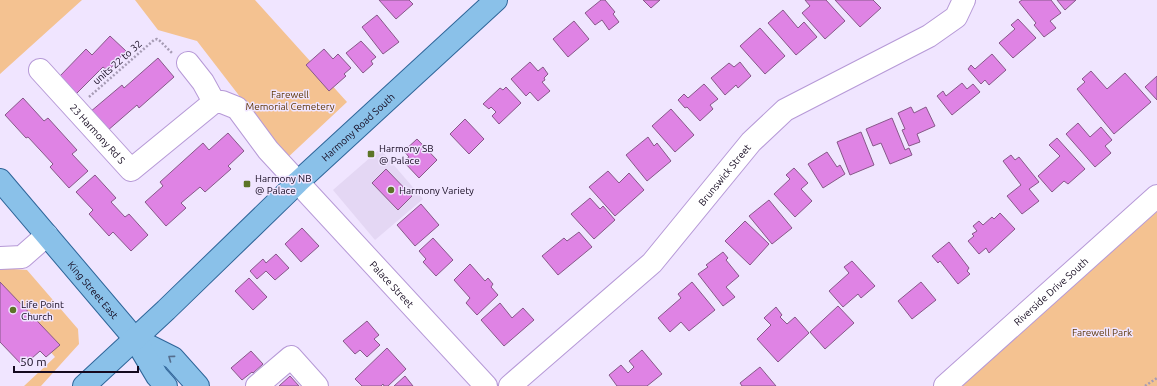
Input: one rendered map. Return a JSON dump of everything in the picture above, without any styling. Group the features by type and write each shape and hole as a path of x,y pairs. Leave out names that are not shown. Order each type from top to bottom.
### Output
{"main road":[{"name":"Harmony Road South","path":"84,386 298,182 496,0"},
{"name":"King Street East","path":"0,180 135,339 173,358 198,386"},
{"path":"135,339 157,376 166,386"}],"street":[{"name":"Brunswick Street","path":"510,386 652,263 751,142 785,110 929,36 956,17 964,0"},
{"path":"188,63 203,82 214,102 222,102 237,108 268,150 298,182"},
{"name":"23 Harmony Rd S","path":"40,70 131,170 214,102"},
{"name":"Palace Street","path":"298,182 486,386"},
{"name":"Riverside Drive South","path":"945,386 1157,196"},
{"path":"0,258 22,258 47,235"},
{"path":"257,386 291,357 317,386"}],"path":[{"name":"units 22 to 32","path":"76,109 154,40 157,39 160,41 175,56 188,63"},
{"path":"1145,386 1157,378"}],"shaded area":[{"path":"380,149 423,199 375,240 333,190"}],"green space":[{"path":"0,0 82,0 0,74"},
{"name":"Farewell Memorial Cemetery","path":"135,0 255,0 347,102 284,161 244,102 197,41 158,30"},
{"name":"Farewell Park","path":"1157,210 1157,386 962,386"},
{"path":"0,268 27,270 78,329 79,344 41,386 24,386 55,357 0,294"}],"building":[{"path":"379,0 409,0 413,4 396,19"},
{"path":"601,0 605,0 615,12 613,14 619,22 609,30 602,20 595,25 585,13"},
{"path":"643,0 660,0 651,8"},
{"path":"805,0 826,0 845,21 825,39 802,13 810,6"},
{"path":"835,0 873,0 881,8 860,27"},
{"path":"1022,0 1051,0 1061,13 1050,21 1056,28 1044,37 1034,25 1036,23 1019,2"},
{"path":"1057,0 1076,0 1065,10"},
{"path":"783,10 798,28 804,22 817,37 796,55 768,23"},
{"path":"377,15 399,42 383,54 362,27"},
{"path":"1018,19 1036,38 1013,58 999,43 1015,29 1011,25"},
{"path":"574,21 589,39 568,57 553,39"},
{"path":"760,28 785,56 765,74 740,46"},
{"path":"110,36 126,51 108,71 103,67 76,94 59,77 86,49 92,55"},
{"path":"361,41 376,57 371,61 373,64 363,73 346,53"},
{"path":"324,49 333,59 338,54 351,68 344,74 346,76 329,91 306,65"},
{"path":"992,54 1006,70 989,85 985,80 981,84 968,69 971,65 975,69"},
{"path":"158,58 174,77 139,108 137,105 107,131 90,112 122,85 124,88"},
{"path":"530,62 538,71 543,67 548,74 542,82 550,91 538,101 530,92 526,96 511,79"},
{"path":"740,62 751,76 738,88 736,85 725,95 711,78 729,63 734,67"},
{"path":"1091,71 1107,89 1125,73 1151,102 1114,134 1077,89 1085,82 1082,79"},
{"path":"1157,76 1157,100 1145,87"},
{"path":"962,83 967,89 973,84 980,92 952,115 937,96 943,91 946,96"},
{"path":"704,84 718,99 710,105 713,109 700,121 678,100 684,94 688,98"},
{"path":"506,87 521,103 499,124 492,116 496,112 491,107 489,109 483,104 500,88 503,90"},
{"path":"23,98 44,121 48,118 77,150 72,154 88,171 69,188 50,167 53,164 5,115"},
{"path":"911,107 914,113 926,107 935,126 917,134 920,142 909,146 902,130 905,129 898,113"},
{"path":"671,109 694,135 675,152 652,126"},
{"path":"892,118 905,150 909,148 912,155 890,164 881,143 873,146 866,129"},
{"path":"465,119 484,139 469,154 450,134"},
{"path":"1078,123 1090,137 1101,127 1112,140 1105,146 1111,153 1095,167 1066,134"},
{"path":"861,132 874,165 850,175 837,142"},
{"path":"228,133 244,151 228,166 231,169 205,192 200,187 181,203 186,208 166,226 145,202 163,186 160,182 203,143 209,150"},
{"path":"648,137 654,146 657,143 671,161 647,181 626,155"},
{"path":"1057,138 1085,169 1068,184 1064,181 1052,192 1038,176 1060,156 1049,145"},
{"path":"417,139 437,160 419,178 403,161 409,157 404,151"},
{"path":"827,152 837,167 840,165 845,174 823,188 808,164"},
{"path":"1011,155 1015,160 1019,157 1039,182 1029,189 1039,201 1022,214 1007,196 1021,185 1003,161"},
{"path":"794,168 808,183 801,189 812,201 795,217 774,194 790,179 786,175"},
{"path":"386,169 412,196 398,210 372,183"},
{"path":"608,171 619,183 629,173 644,190 615,216 589,187"},
{"path":"95,175 116,198 111,202 125,217 129,214 148,235 131,251 113,232 109,236 89,214 93,210 76,192"},
{"path":"590,198 600,209 603,206 615,220 594,239 571,214"},
{"path":"769,200 792,228 772,244 749,216"},
{"path":"421,204 439,225 415,246 397,225"},
{"path":"1000,213 1015,229 989,253 986,248 979,254 968,241 974,236 972,234 977,231 973,226 979,221 983,225 992,217 994,219"},
{"path":"745,221 769,244 750,265 725,241"},
{"path":"302,228 319,246 301,262 285,244"},
{"path":"579,232 592,247 558,275 542,256 564,238 567,241"},
{"path":"433,238 453,260 436,276 423,262 426,259 419,251"},
{"path":"949,242 969,268 967,271 970,274 958,284 940,261 938,263 932,256"},
{"path":"723,252 728,258 726,260 739,276 726,287 735,297 723,306 698,274 708,267 706,265"},
{"path":"276,254 289,268 275,280 266,271 257,279 250,271 263,259 266,263"},
{"path":"852,261 875,286 861,298 858,294 843,307 829,291 849,273 844,267"},
{"path":"470,264 485,281 488,278 493,284 491,287 498,295 477,315 466,303 470,298 454,280"},
{"path":"249,278 267,297 253,310 235,291"},
{"name":"Life Point Church","path":"0,282 60,345 46,357 40,351 23,366 0,342"},
{"path":"692,282 715,310 689,331 681,322 670,332 658,318 681,298 678,294"},
{"path":"921,282 936,300 912,319 898,301"},
{"path":"500,303 512,318 523,308 534,320 504,346 481,320"},
{"path":"838,306 854,323 825,349 810,332"},
{"path":"776,307 782,315 780,317 787,324 795,317 809,333 778,362 757,339 771,325 764,318"},
{"path":"367,321 379,335 374,339 380,345 367,357 360,350 355,354 343,341"},
{"path":"387,348 406,369 388,386 384,386 383,384 381,386 362,386 355,379"},
{"path":"642,350 662,374 647,386 617,386 609,375 621,365 628,373 634,367 629,361"},
{"path":"251,351 263,364 242,380 231,368"},
{"path":"760,367 776,386 742,386 740,383"},
{"path":"290,376 299,386 279,386"},
{"path":"405,376 413,386 394,386"}],"place":[{"name":"Harmony SB @ Palace","path":"371,154"},
{"name":"Harmony NB @ Palace","path":"247,184"},
{"name":"Harmony Variety","path":"391,190"},
{"name":"Life Point Church","path":"13,310"}]}
